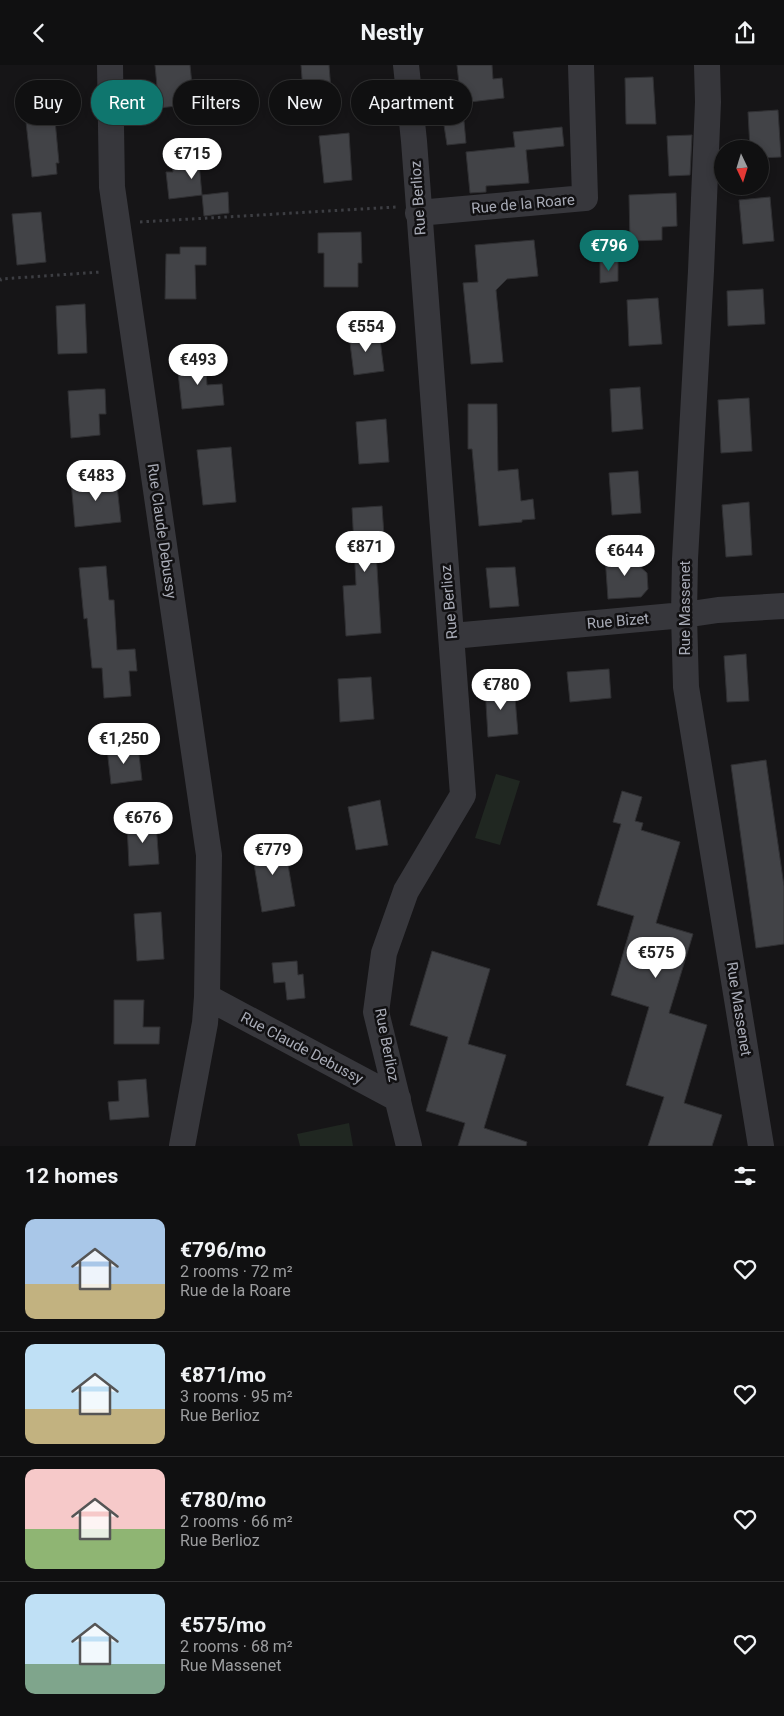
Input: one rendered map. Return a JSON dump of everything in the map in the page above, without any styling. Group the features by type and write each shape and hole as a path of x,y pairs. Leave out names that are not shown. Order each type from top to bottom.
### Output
{"street":[{"name":"Rue Claude Debussy","path":"110,65 112,187 209,855 207,997 182,1146"},
{"name":"Rue Berlioz","path":"406,65 414,141 463,795 406,891 384,953 376,1012 409,1146"},
{"name":"Rue de la Roare","path":"418,210 584,198 581,65"},
{"name":"Rue Massenet","path":"707,65 708,101 702,271 685,559 686,687 761,1146"},
{"name":"Rue Bizet","path":"452,637 684,615 718,610 784,606"},
{"name":"Rue Claude Debussy","path":"207,997 398,1099"}],"path":[{"path":"117,223 418,210"},
{"path":"0,281 1,279 124,270"}],"shaded area":[{"path":"496,774 520,781 500,845 475,838"},
{"path":"349,1123 353,1146 300,1146 297,1134"}],"building":[{"path":"155,65 190,65 192,80 173,80 173,106 163,108 163,80 156,80"},
{"path":"301,65 329,65 330,80 302,80"},
{"path":"457,65 492,65 493,79 502,78 504,98 472,102 472,80 459,80"},
{"path":"653,77 656,124 626,124 625,78"},
{"path":"778,110 781,157 769,158 769,140 750,140 748,112"},
{"path":"26,125 55,125 59,163 56,163 57,174 32,177"},
{"path":"444,125 464,125 466,143 447,145"},
{"path":"562,127 564,146 526,150 529,183 486,186 486,192 470,193 466,152 515,147 513,132"},
{"path":"349,133 352,180 324,183 319,136"},
{"path":"692,135 690,175 669,176 667,136"},
{"path":"197,142 202,195 169,199 166,172 173,172 170,145"},
{"path":"228,192 229,213 204,216 202,195"},
{"path":"676,193 677,226 662,227 662,240 630,241 629,195"},
{"path":"770,197 774,241 743,244 739,200"},
{"path":"41,212 46,262 17,265 12,214"},
{"path":"361,232 362,263 358,263 358,287 324,287 324,253 318,253 318,233"},
{"path":"534,240 538,276 507,279 496,290 503,362 471,364 463,283 478,282 475,245"},
{"path":"180,247 206,247 206,265 195,265 196,299 165,299 166,254 180,254"},
{"path":"600,261 618,261 618,281 600,283"},
{"path":"763,289 765,324 728,326 727,291"},
{"path":"658,298 662,344 629,346 627,300"},
{"path":"85,304 87,353 58,354 56,306"},
{"path":"379,332 384,371 354,375 349,335"},
{"path":"205,359 207,385 222,384 224,405 182,409 177,363"},
{"path":"640,387 643,429 612,432 610,389"},
{"path":"105,389 106,414 99,414 100,435 71,438 68,391"},
{"path":"749,398 752,451 721,453 718,400"},
{"path":"468,404 497,404 498,471 518,469 521,501 533,499 535,519 479,526 472,449 468,449"},
{"path":"386,419 389,462 359,464 356,422"},
{"path":"231,447 236,502 203,505 197,450"},
{"path":"638,471 641,513 612,515 609,473"},
{"path":"116,477 121,522 75,527 71,481"},
{"path":"749,502 752,555 726,557 722,505"},
{"path":"382,506 385,550 376,551 381,633 346,636 343,586 356,585 352,508"},
{"path":"635,554 636,563 647,573 648,589 641,597 608,599 605,556"},
{"path":"106,566 109,600 114,600 117,650 135,649 137,671 129,671 131,696 104,698 102,668 92,668 87,618 84,619 79,568"},
{"path":"515,567 519,606 490,608 486,568"},
{"path":"746,654 749,701 727,702 724,656"},
{"path":"609,669 611,698 570,702 567,672"},
{"path":"371,677 374,719 340,722 338,679"},
{"path":"514,685 518,734 488,737 485,687"},
{"path":"138,746 142,780 111,784 107,749"},
{"path":"766,760 784,886 784,944 756,948 731,765"},
{"path":"622,791 642,797 635,821 643,823 641,830 680,842 656,923 693,934 669,1013 707,1025 684,1103 722,1115 712,1146 648,1146 664,1097 626,1085 649,1007 611,995 634,916 597,905 621,824 613,822"},
{"path":"380,800 388,845 356,850 348,807"},
{"path":"156,823 159,864 129,866 127,824"},
{"path":"284,841 295,906 262,912 251,846"},
{"path":"161,912 164,959 137,961 134,914"},
{"path":"432,951 490,969 468,1044 506,1055 484,1128 527,1142 526,1146 458,1146 465,1123 426,1111 448,1037 410,1025"},
{"path":"297,961 298,975 303,974 305,998 287,1000 285,982 274,983 272,963"},
{"path":"114,1000 144,1000 143,1027 160,1027 159,1044 114,1044"},
{"path":"146,1079 149,1117 110,1120 108,1102 119,1101 118,1081"}]}
